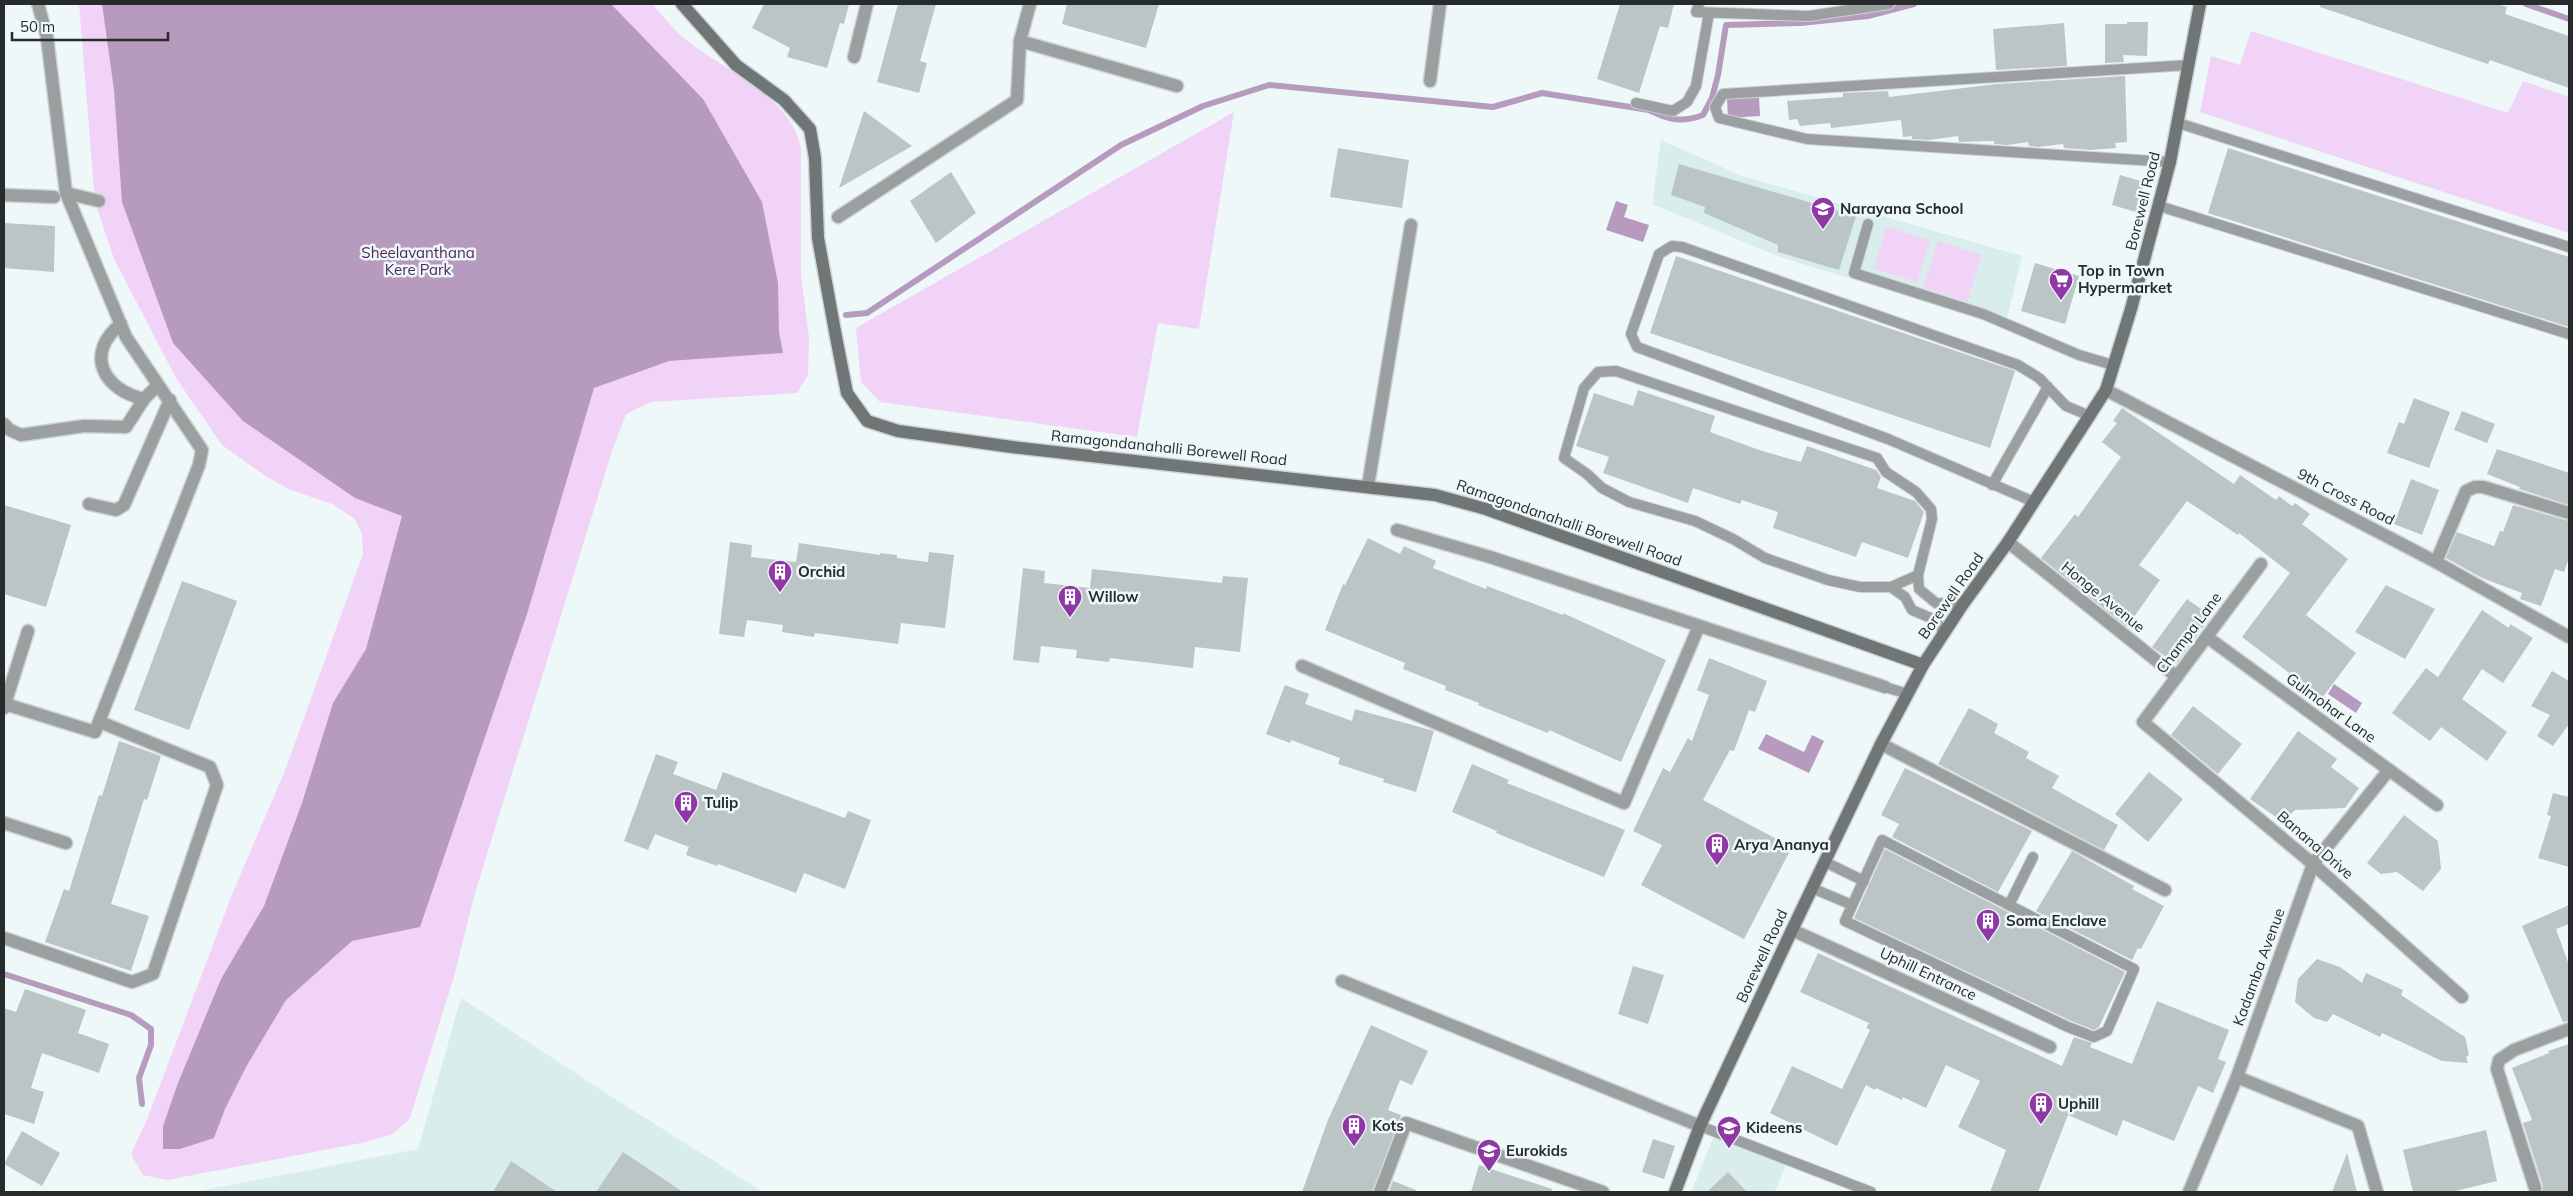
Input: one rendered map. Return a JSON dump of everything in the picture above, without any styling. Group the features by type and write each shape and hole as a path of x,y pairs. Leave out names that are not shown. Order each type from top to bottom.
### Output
{"street":[{"path":"28,630 4,706 95,732 199,465 202,450 126,337 60,195 47,37 38,4"},
{"name":"Ramagondanahalli Borewell Road","path":"682,4 736,65 784,100 810,129 815,158 818,238 836,337 847,393 867,421 898,430 1012,447 1435,495 1486,509 1923,665"},
{"path":"854,57 867,4"},
{"path":"838,217 1017,100 1020,41 1030,4"},
{"path":"1430,81 1440,4"},
{"name":"Borewell Road","path":"1675,1192 1700,1126 1792,930 1881,744 1923,665 1962,604 2008,542 2106,390 2170,162 2200,4"},
{"path":"1020,41 1177,86"},
{"path":"4,195 60,195 99,201"},
{"path":"1368,486 1411,225"},
{"path":"121,324 105,339 101,355 106,375 114,386 128,395 144,399"},
{"path":"4,424 10,430 20,435 84,426 126,427 144,399 158,385"},
{"name":"9th Cross Road","path":"2106,390 2436,562 2569,637"},
{"path":"89,504 116,510 124,506 170,400"},
{"path":"2436,562 2466,491 2475,487 2483,487 2569,513"},
{"path":"1397,530 1490,557 1885,686"},
{"name":"Honge Avenue","path":"2008,542 2177,677"},
{"name":"Champa Lane","path":"2143,722 2261,564"},
{"path":"1302,666 1624,802 1699,626"},
{"name":"Gulmohar Lane","path":"2207,637 2437,805"},
{"path":"4,938 132,982 153,974 217,786 210,767 100,722"},
{"name":"Banana Drive","path":"2143,722 2313,864 2462,997"},
{"path":"1881,744 2166,890"},
{"name":"Kadamba Avenue","path":"2189,1192 2237,1077 2313,864 2390,770"},
{"path":"4,823 66,843"},
{"name":"Uphill Entrance","path":"1792,930 2050,1047"},
{"path":"1342,981 1700,1126"},
{"path":"2535,1188 2497,1069 2499,1060 2514,1050 2569,1029"},
{"path":"2237,1077 2358,1126 2377,1192"},
{"path":"1380,1192 1406,1123 1603,1192"}],"lane":[{"path":"1699,4 1696,12 1808,16 1888,4"},
{"path":"1636,103 1673,111 1687,102 1696,86 1709,13"},
{"path":"2170,162 1807,139 1719,118 1716,107 1723,94 2189,65"},
{"path":"2178,123 2569,247"},
{"path":"2159,206 2569,334"},
{"path":"1868,224 1854,273 1983,314 2079,355 2113,365"},
{"path":"2034,502 1888,439 1637,347 1631,334 1659,254 1672,246 1682,247 2018,365 2039,378 2066,406 2090,416"},
{"path":"1918,575 1891,587 1860,587 1828,580 1765,558 1733,539 1695,521 1629,502 1602,488 1588,474 1564,458 1584,388 1598,372 1616,371 1877,458 1886,472 1916,492 1931,509 1932,519 1918,575 1919,589 1936,603 1962,604"},
{"path":"1992,485 2048,387"},
{"path":"1891,587 1905,597 1912,610 1933,619 1944,632"},
{"path":"1885,686 1908,694"},
{"path":"1882,840 2009,905 2134,969 2107,1031 2094,1037 2077,1030 1845,921 1882,840"},
{"path":"2009,905 2034,857"},
{"path":"1825,862 1864,881"},
{"path":"1812,888 1852,905"},
{"path":"1700,1126 1871,1192"}],"shaded area":[{"name":"Sheelavanthana Kere Park","path":"102,4 611,4 703,99 762,202 778,283 779,332 783,353 669,361 594,388 527,614 420,927 352,941 286,1000 246,1067 225,1109 214,1138 180,1149 163,1149 163,1126 178,1083 221,979 264,906 302,803 333,703 366,649 402,516 355,498 243,421 173,343 122,202 114,90"},
{"path":"1759,97 1760,116 1728,118 1727,98"},
{"name":"Narayana School","path":"1661,140 1742,176 2022,256 2005,326 1780,257 1652,204"},
{"path":"1616,201 1628,205 1624,217 1649,225 1643,242 1606,230"},
{"path":"2334,684 2362,703 2356,713 2328,694"},
{"path":"1766,734 1804,752 1812,735 1824,741 1809,773 1758,749"},
{"path":"461,998 615,1099 763,1192 194,1192 418,1149"},
{"name":"Kideens","path":"1715,1134 1786,1164 1775,1192 1691,1192"}],"green space":[{"name":"Sheelavanthana Kere Park","path":"79,4 652,4 678,33 694,46 768,97 795,130 801,149 801,275 809,337 808,375 797,393 651,402 626,414 612,451 475,893 455,973 410,1118 393,1134 366,1142 167,1180 143,1175 131,1154 148,1117 231,897 286,768 363,554 362,534 355,519 332,504 291,490 267,477 222,445 176,378 114,259 95,202"},
{"path":"2251,31 2508,113 2523,81 2569,97 2569,233 2200,112 2211,56 2240,65"},
{"path":"1234,112 1199,329 1158,323 1137,437 880,402 861,382 856,328"},
{"path":"1886,227 1930,240 1917,282 1874,269"},
{"path":"1938,241 1982,255 1967,302 1923,288"}],"building":[{"path":"764,4 849,4 844,24 840,23 827,68 787,57 790,48 752,28"},
{"path":"898,4 936,4 920,61 927,63 919,93 877,82"},
{"path":"1067,4 1159,4 1146,48 1062,24"},
{"path":"1620,4 1674,4 1668,28 1660,26 1639,93 1597,79"},
{"path":"2320,4 2497,4 2507,7 2505,14 2569,36 2569,88 2490,60 2488,64 2320,7"},
{"path":"2127,22 2148,22 2147,56 2123,55 2124,62 2105,63 2105,24 2127,24"},
{"path":"2064,23 2067,66 1996,70 1993,29"},
{"path":"2125,76 2127,142 2115,143 2116,148 2091,150 2064,148 2063,144 2038,147 2029,146 2028,142 2007,145 1994,144 1994,141 1959,142 1958,136 1929,140 1912,139 1912,136 1903,137 1901,120 1831,128 1830,123 1800,126 1797,119 1789,120 1787,101 1843,97 1843,93 1888,91 1889,97 1997,84"},
{"path":"864,111 912,146 839,188"},
{"path":"1338,148 1409,160 1402,208 1330,197"},
{"path":"2228,148 2569,257 2569,327 2208,213"},
{"path":"1679,164 1856,216 1839,270 1778,252 1778,245 1704,213 1705,207 1671,195"},
{"path":"951,172 976,213 936,243 910,201"},
{"path":"2120,175 2144,182 2136,212 2112,205"},
{"path":"4,223 55,226 54,272 4,268"},
{"path":"1676,256 2015,371 1990,448 1650,333"},
{"path":"2035,263 2079,276 2065,324 2021,311"},
{"path":"1638,390 1715,416 1710,432 1762,451 1801,462 1807,446 1876,470 1881,477 1877,488 1915,501 1924,512 1908,558 1862,542 1856,557 1773,528 1778,512 1742,500 1740,504 1693,488 1688,503 1603,473 1609,457 1576,446 1594,393 1633,406"},
{"path":"2414,398 2450,412 2429,468 2387,453 2399,422 2404,424"},
{"path":"2122,408 2234,484 2240,475 2276,500 2279,496 2292,506 2295,503 2310,514 2302,524 2348,559 2306,615 2356,653 2322,698 2242,637 2290,573 2239,533 2238,535 2187,501 2139,565 2160,580 2127,627 2041,558 2075,514 2078,517 2121,457 2102,442 2117,423 2113,421"},
{"path":"2462,411 2495,424 2487,443 2454,430"},
{"path":"2497,449 2569,473 2569,505 2519,489 2520,487 2487,474"},
{"path":"2411,479 2439,490 2422,535 2394,524"},
{"path":"4,505 71,525 46,607 4,594"},
{"path":"2513,505 2569,521 2569,558 2564,572 2555,569 2541,606 2520,599 2522,593 2482,578 2446,558 2457,532 2494,546 2500,531 2503,532"},
{"path":"1368,538 1400,554 1404,546 1436,561 1433,568 1486,589 1487,586 1563,615 1563,613 1666,660 1621,762 1549,730 1548,733 1478,705 1479,703 1445,690 1446,686 1403,669 1405,663 1325,630 1343,584 1345,585"},
{"name":"Orchid","path":"730,542 752,545 751,557 796,562 799,543 880,555 880,553 897,555 897,558 928,562 929,552 954,555 945,628 901,623 898,644 815,633 814,637 782,632 783,625 747,620 744,637 719,634"},
{"name":"Willow","path":"1023,568 1045,571 1044,583 1090,588 1092,569 1222,583 1223,576 1248,578 1240,652 1195,647 1193,668 1110,658 1109,662 1076,658 1077,650 1041,646 1039,663 1013,660"},
{"path":"182,581 237,601 189,730 134,710"},
{"path":"2386,585 2435,609 2405,659 2355,632"},
{"path":"2187,599 2211,616 2176,664 2152,647"},
{"path":"2482,610 2509,628 2510,624 2533,638 2503,683 2482,669 2462,699 2507,732 2487,761 2441,727 2430,741 2392,713 2426,668 2438,677"},
{"path":"1709,658 1767,681 1755,712 1749,710 1734,751 1730,750 1703,800 1792,847 1744,939 1641,885 1662,845 1633,831 1663,768 1670,772 1688,738 1692,741 1709,695 1697,690"},
{"path":"2552,671 2569,681 2569,724 2553,746 2537,736 2550,715 2531,706"},
{"path":"1285,685 1309,694 1305,704 1352,721 1355,709 1434,731 1416,792 1383,782 1384,779 1338,764 1340,758 1291,740 1290,743 1266,734"},
{"path":"2193,706 2242,744 2218,774 2171,735"},
{"path":"1969,708 1998,724 1994,733 2029,752 2026,758 2059,776 2052,788 2118,825 2104,850 1938,764"},
{"path":"2298,731 2337,759 2331,767 2359,788 2345,808 2295,810 2283,822 2250,799"},
{"path":"119,741 161,756 147,800 144,799 111,904 149,916 131,971 45,942 64,889 69,891 99,795 102,796"},
{"name":"Tulip","path":"656,754 678,762 673,774 716,790 723,772 845,818 848,811 871,820 845,889 804,873 796,893 718,864 717,866 686,855 689,847 655,834 648,850 624,841"},
{"path":"1472,764 1509,780 1507,783 1625,830 1604,877 1496,833 1497,831 1452,812"},
{"path":"1905,768 2032,831 1998,892 1892,837 1899,824 1881,815"},
{"path":"2149,772 2183,799 2148,842 2115,814"},
{"path":"2553,793 2569,797 2569,867 2538,858 2551,816 2547,815"},
{"path":"2404,815 2438,841 2441,869 2423,891 2397,872 2381,874 2367,863"},
{"name":"Soma Enclave","path":"1885,849 2125,972 2099,1027 2094,1030 2071,1021 1854,918"},
{"path":"2072,851 2134,886 2132,889 2164,906 2141,949 2138,948 2132,960 2036,911"},
{"path":"2569,905 2569,924 2556,929 2569,965 2569,1021 2563,1022 2522,926"},
{"path":"1818,953 2062,1066 2074,1037 2092,1043 2090,1047 2132,1064 2157,1001 2229,1030 2218,1059 2226,1062 2213,1093 2198,1086 2174,1141 2123,1120 2117,1136 2068,1115 2038,1192 1990,1192 2006,1150 1958,1127 1980,1081 1946,1065 1926,1108 1903,1097 1902,1100 1866,1085 1837,1146 1770,1113 1792,1066 1842,1089 1870,1030 1866,1028 1869,1023 1800,992"},
{"path":"2317,959 2340,967 2362,983 2366,973 2403,990 2401,995 2465,1037 2469,1055 2466,1057 2468,1063 2442,1061 2382,1033 2380,1037 2333,1014 2327,1022 2314,1018 2295,1002 2298,979"},
{"path":"1633,966 1664,975 1648,1024 1618,1014"},
{"path":"25,989 86,1010 78,1033 109,1044 99,1073 42,1053 31,1088 44,1092 34,1124 4,1114 4,1008 16,1012"},
{"path":"1371,1025 1428,1051 1412,1085 1400,1080 1388,1110 1401,1115 1372,1192 1302,1192 1328,1120"},
{"path":"2569,1044 2569,1192 2542,1192 2543,1186 2523,1123 2532,1120 2512,1068 2549,1053 2548,1051"},
{"path":"2486,1130 2497,1181 2451,1192 2413,1192 2403,1150"},
{"path":"22,1131 60,1153 42,1186 4,1164"},
{"path":"1653,1139 1675,1146 1664,1179 1642,1172"},
{"path":"623,1152 683,1192 596,1192"},
{"path":"2347,1153 2357,1192 2332,1192"},
{"path":"511,1161 557,1192 493,1192"},
{"name":"Eurokids","path":"1479,1165 1552,1189 1551,1192 1471,1192"},
{"path":"1728,1172 1747,1192 1707,1192"},
{"path":"1393,1181 1416,1190 1416,1192 1389,1192"}],"waterway":[{"path":"846,315 867,313 1121,145 1203,106 1269,85 1493,107 1542,93 1649,110 1663,116 1682,120 1703,115 1712,98 1718,75 1726,25 1801,23 1868,16 1914,4"},
{"path":"2526,4 2569,19"},
{"path":"4,974 131,1015 151,1029 151,1045 139,1078 142,1104"}],"place":[{"name":"Narayana School","path":"1823,230"},
{"name":"Top in Town Hypermarket","path":"2061,301"},
{"name":"Orchid","path":"780,593"},
{"name":"Willow","path":"1070,618"},
{"name":"Tulip","path":"686,824"},
{"name":"Arya Ananya","path":"1717,866"},
{"name":"Soma Enclave","path":"1988,942"},
{"name":"Uphill","path":"2041,1125"},
{"name":"Kots","path":"1354,1147"},
{"name":"Kideens","path":"1729,1149"},
{"name":"Eurokids","path":"1489,1172"}]}
